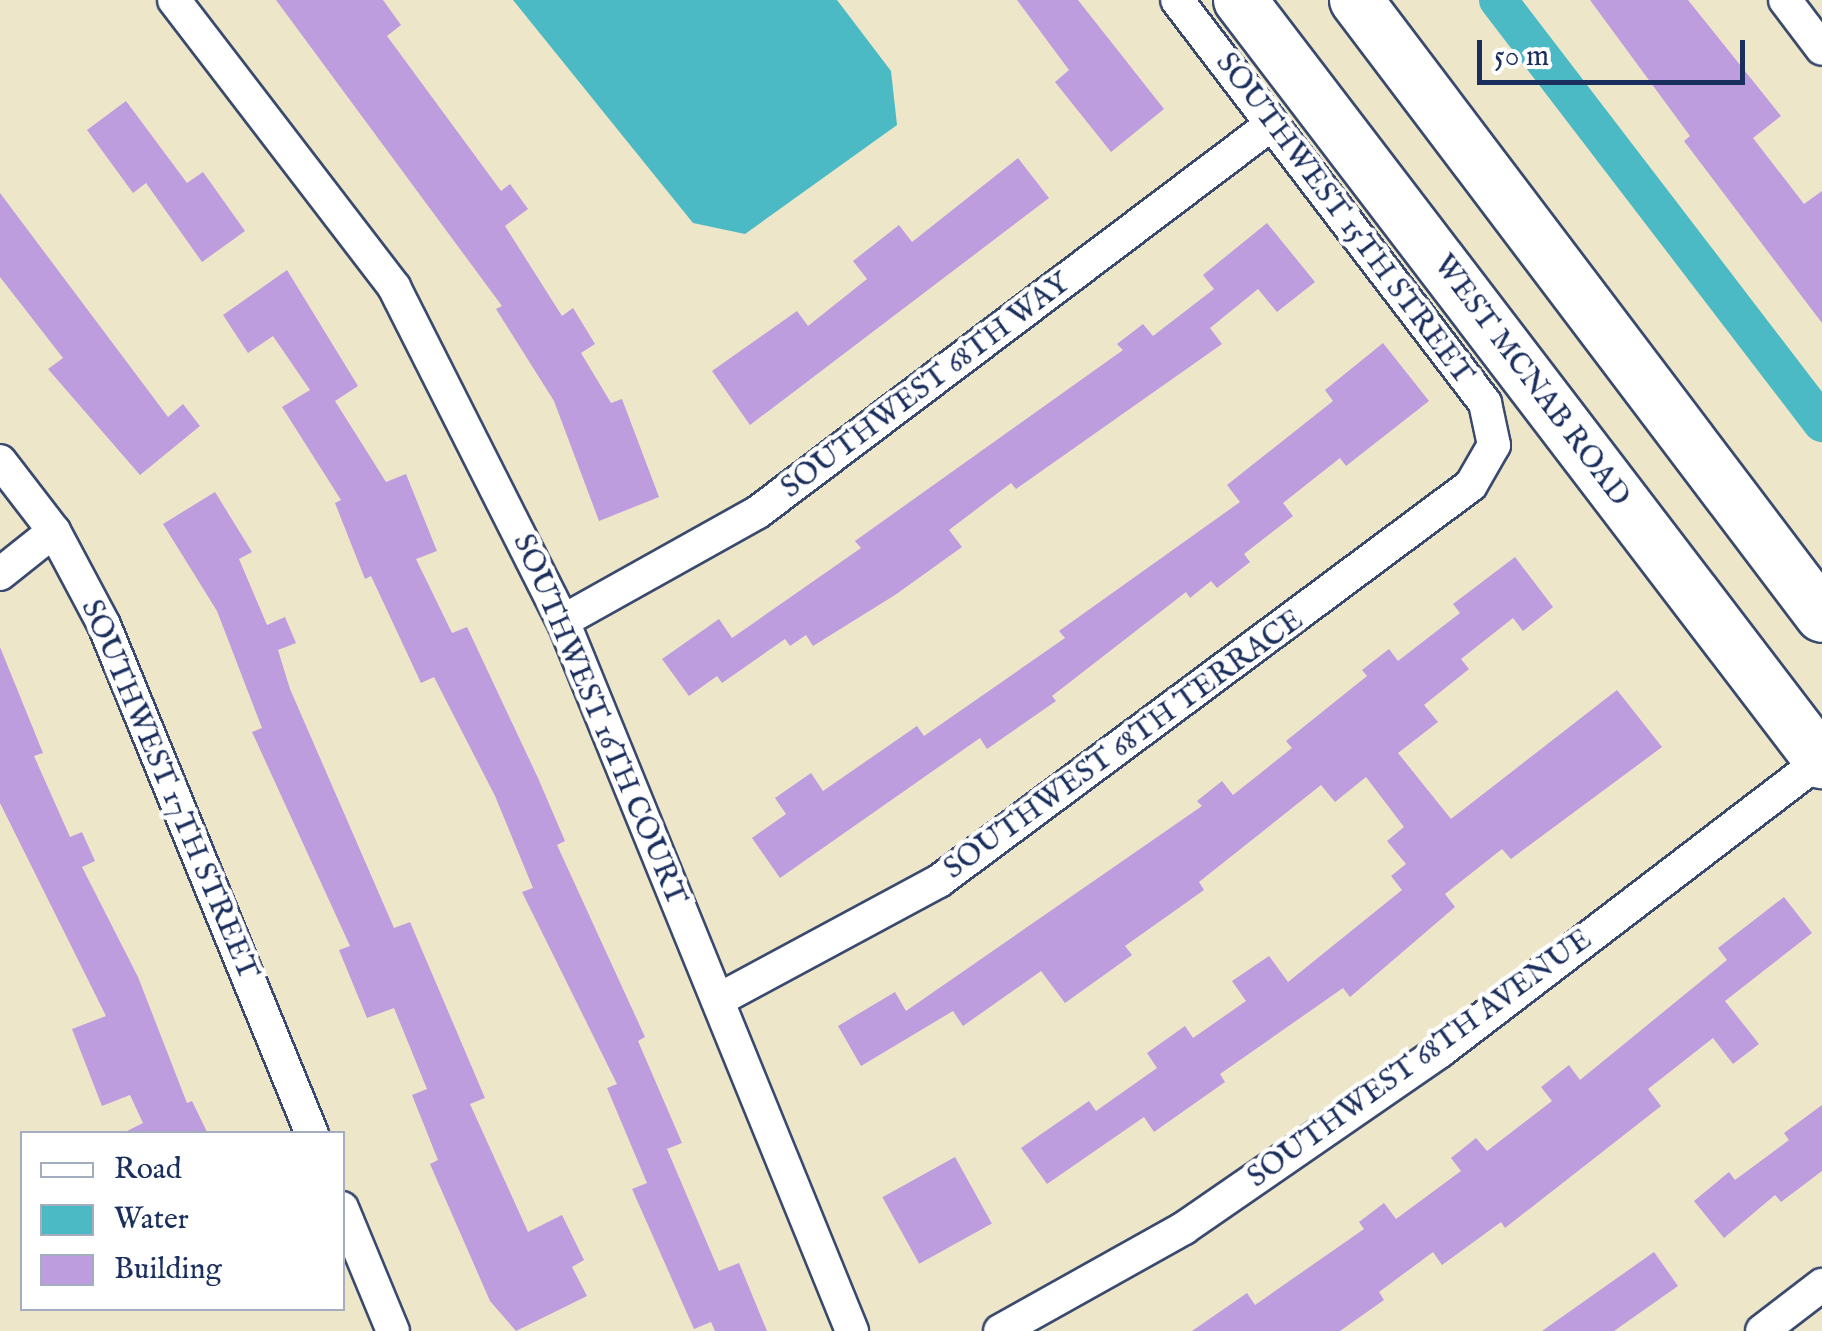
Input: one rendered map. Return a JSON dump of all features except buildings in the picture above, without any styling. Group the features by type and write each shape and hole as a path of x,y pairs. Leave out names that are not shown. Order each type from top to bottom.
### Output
{"main road":[{"name":"WEST MCNAB ROAD","path":"1240,0 1822,760"},
{"path":"1356,0 1822,616"}],"street":[{"name":"SOUTHWEST 16TH COURT","path":"174,0 394,287 563,621 852,1331"},
{"name":"SOUTHWEST 15TH STREET","path":"1177,0 1485,403 1494,445"},
{"path":"1785,0 1822,49"},
{"name":"SOUTHWEST 68TH WAY","path":"563,621 758,512 1272,124"},
{"name":"SOUTHWEST 68TH TERRACE","path":"718,1000 939,880 1471,486 1494,445"},
{"name":"SOUTHWEST 17TH STREET","path":"0,461 54,531 104,625 311,1131"},
{"path":"0,574 54,531"},
{"name":"SOUTHWEST 68TH AVENUE","path":"1000,1331 1184,1228 1439,1052 1822,760"},
{"path":"345,1215 392,1331"},
{"path":"1762,1331 1822,1284"}],"water":[{"path":"513,0 837,0 891,71 897,125 745,234 693,223"}],"waterway":[{"path":"1498,0 1822,423"}]}
